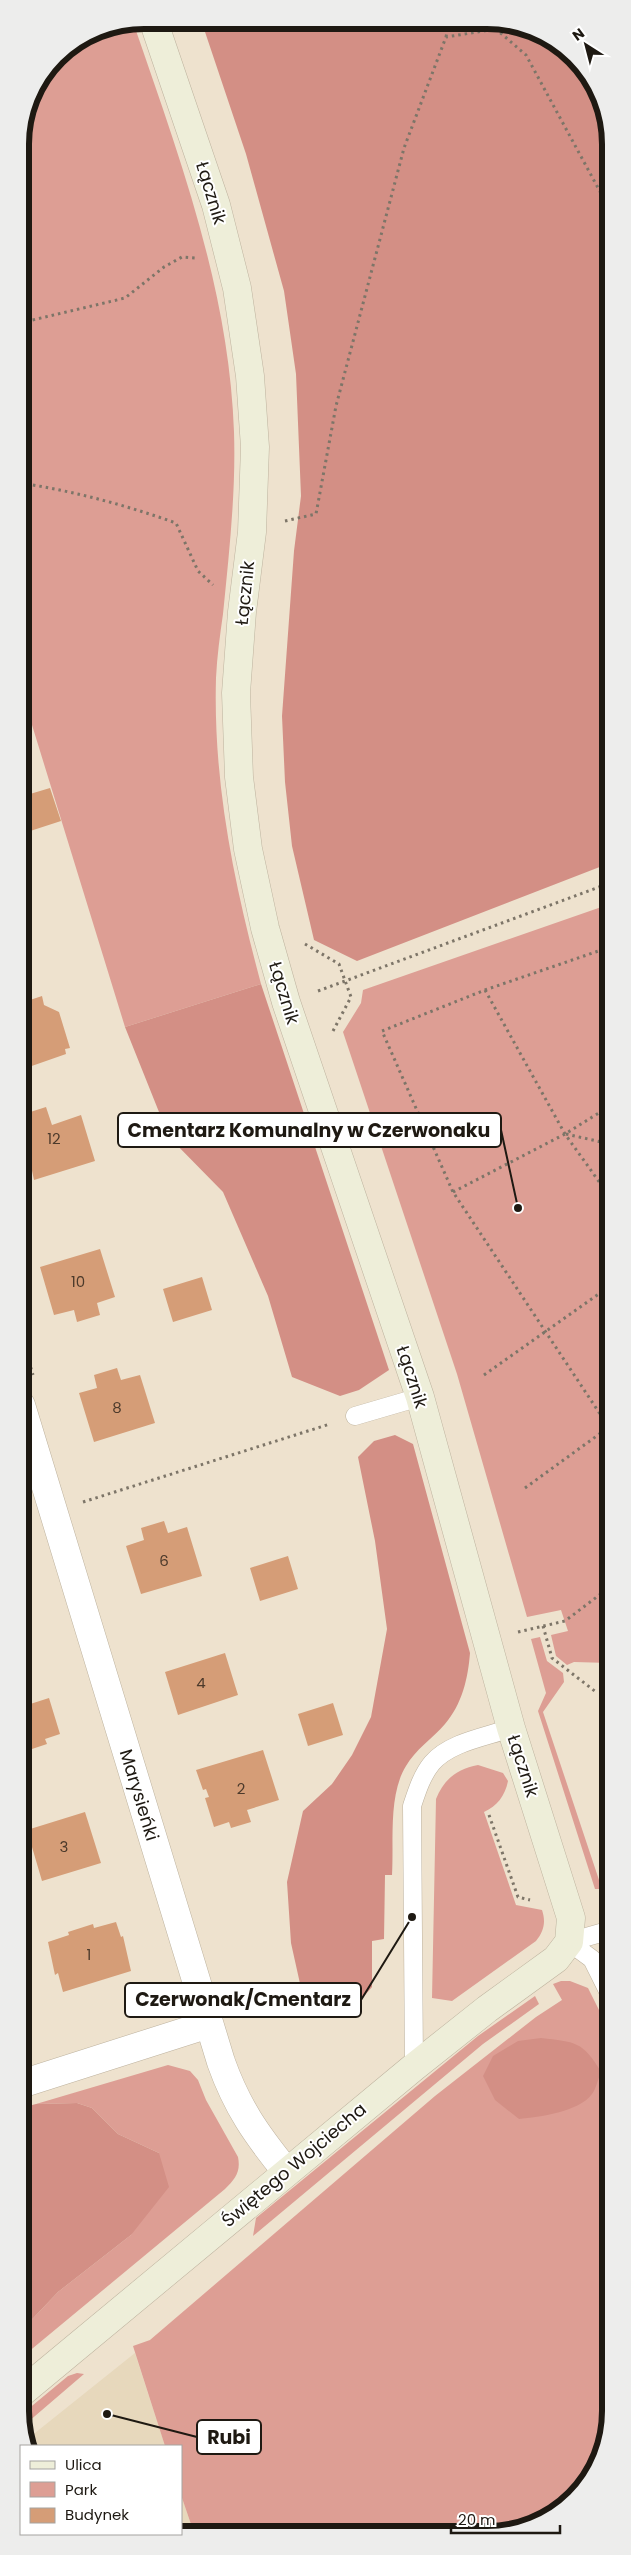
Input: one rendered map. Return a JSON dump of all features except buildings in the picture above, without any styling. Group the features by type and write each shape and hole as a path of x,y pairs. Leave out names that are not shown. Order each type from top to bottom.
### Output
{"street":[{"name":"Łącznik","path":"156,29 216,205 237,288 250,376 254,447 252,532 244,595 236,693 239,776 248,850 265,928 286,1002 420,1397 511,1728 565,1896 571,1918 569,1942"},
{"name":"Marysieńki","path":"29,1432 209,2024 233,2095 255,2132 286,2171"},
{"name":"Świętego Wojciecha","path":"29,2386 286,2171 414,2067 487,2008 556,1960 569,1942"},
{"path":"29,2081 209,2024"}],"lane":[{"path":"355,1416 420,1397"},
{"path":"414,2067 412,1806 420,1784 432,1762 454,1748 511,1728"},
{"path":"569,1942 602,1933"},
{"path":"569,1942 592,1959 602,1979"}],"path":[{"path":"285,521 316,514 336,406 404,148 448,29"},
{"path":"446,37 494,29"},
{"path":"497,30 526,54 602,195"},
{"path":"29,321 125,298 164,267 182,257 230,258"},
{"path":"29,484 126,505 176,523 198,571 215,587 244,595"},
{"path":"284,530 286,512"},
{"path":"286,1002 346,982 602,886"},
{"path":"303,935 305,944 339,964 351,997 333,1031 336,1040"},
{"path":"602,950 484,990 382,1031 453,1192 602,1415"},
{"path":"484,990 565,1134 602,1186"},
{"path":"453,1192 565,1134 602,1111"},
{"path":"565,1134 602,1142"},
{"path":"484,1376 602,1292"},
{"path":"53,1512 355,1416"},
{"path":"525,1488 602,1433"},
{"path":"486,1640 565,1621 602,1593"},
{"path":"515,1623 520,1642"},
{"path":"543,1626 552,1658 596,1692"},
{"path":"488,1815 518,1897 536,1902"}],"shaded area":[{"path":"204,29 503,30 524,35 551,48 561,56 561,70 576,70 583,80 594,100 601,128 602,143 602,866 357,961 314,940 292,846 285,782 282,716 294,551 301,496 296,374 284,291 246,154"},
{"path":"261,984 389,1370 359,1390 340,1396 292,1377 268,1296 223,1192 169,1137 125,1027"},
{"path":"395,1435 413,1444 470,1653 466,1682 456,1708 445,1724 410,1760 400,1778 394,1804 392,1875 385,1875 384,1939 372,1941 372,1987 346,2017 323,2014 301,1988 291,1943 287,1882 303,1811 332,1784 352,1755 371,1717 387,1629 375,1541 358,1457 374,1441"},
{"path":"541,2038 570,2042 577,2045 589,2054 601,2072 592,2094 578,2105 537,2117 519,2119 495,2100 483,2076 493,2056 518,2041"},
{"path":"77,2103 92,2108 118,2134 159,2153 169,2187 131,2235 58,2292 29,2323 29,2106"},
{"path":"135,2353 165,2445 34,2445 32,2436"},
{"path":"182,2498 192,2526 182,2526"}],"green space":[{"path":"135,29 184,173 199,224 223,326 230,379 234,432 234,477 230,546 216,670 216,717 218,756 227,832 242,908 261,984 125,1027 29,715 29,136 37,100 57,68 86,44 107,35"},
{"path":"602,907 602,1663 574,1662 567,1665 556,1656 551,1635 568,1631 561,1610 527,1617 457,1374 343,1032 361,1003 363,990"},
{"path":"540,1637 547,1661 563,1673 564,1682 543,1712 602,1889 595,1889 538,1711 546,1693 531,1639"},
{"path":"478,1765 503,1773 508,1781 500,1800 484,1812 516,1905 542,1910 544,1926 536,1941 452,2001 432,1998 436,1799 443,1786 452,1776 464,1769"},
{"path":"561,1981 570,1981 588,1988 602,2016 602,2419 594,2455 579,2481 569,2493 551,2507 524,2520 503,2525 192,2526 182,2498 182,2445 165,2445 133,2346 150,2340 435,2096 536,2017 562,2000 553,1984"},
{"path":"535,1996 539,2004 483,2044 253,2236 256,2218 478,2036"},
{"path":"168,2065 190,2071 198,2080 206,2100 238,2157 239,2167 232,2182 225,2189 29,2351 29,2323 58,2292 131,2235 159,2153 118,2134 92,2108 77,2103 36,2104"},
{"path":"77,2373 84,2374 30,2421 29,2408 68,2376"}],"place":[{"name":"Cmentarz Komunalny w Czerwonaku","path":"518,1208"},
{"name":"Czerwonak/Cmentarz","path":"412,1917"},
{"name":"Rubi","path":"107,2414"}]}
